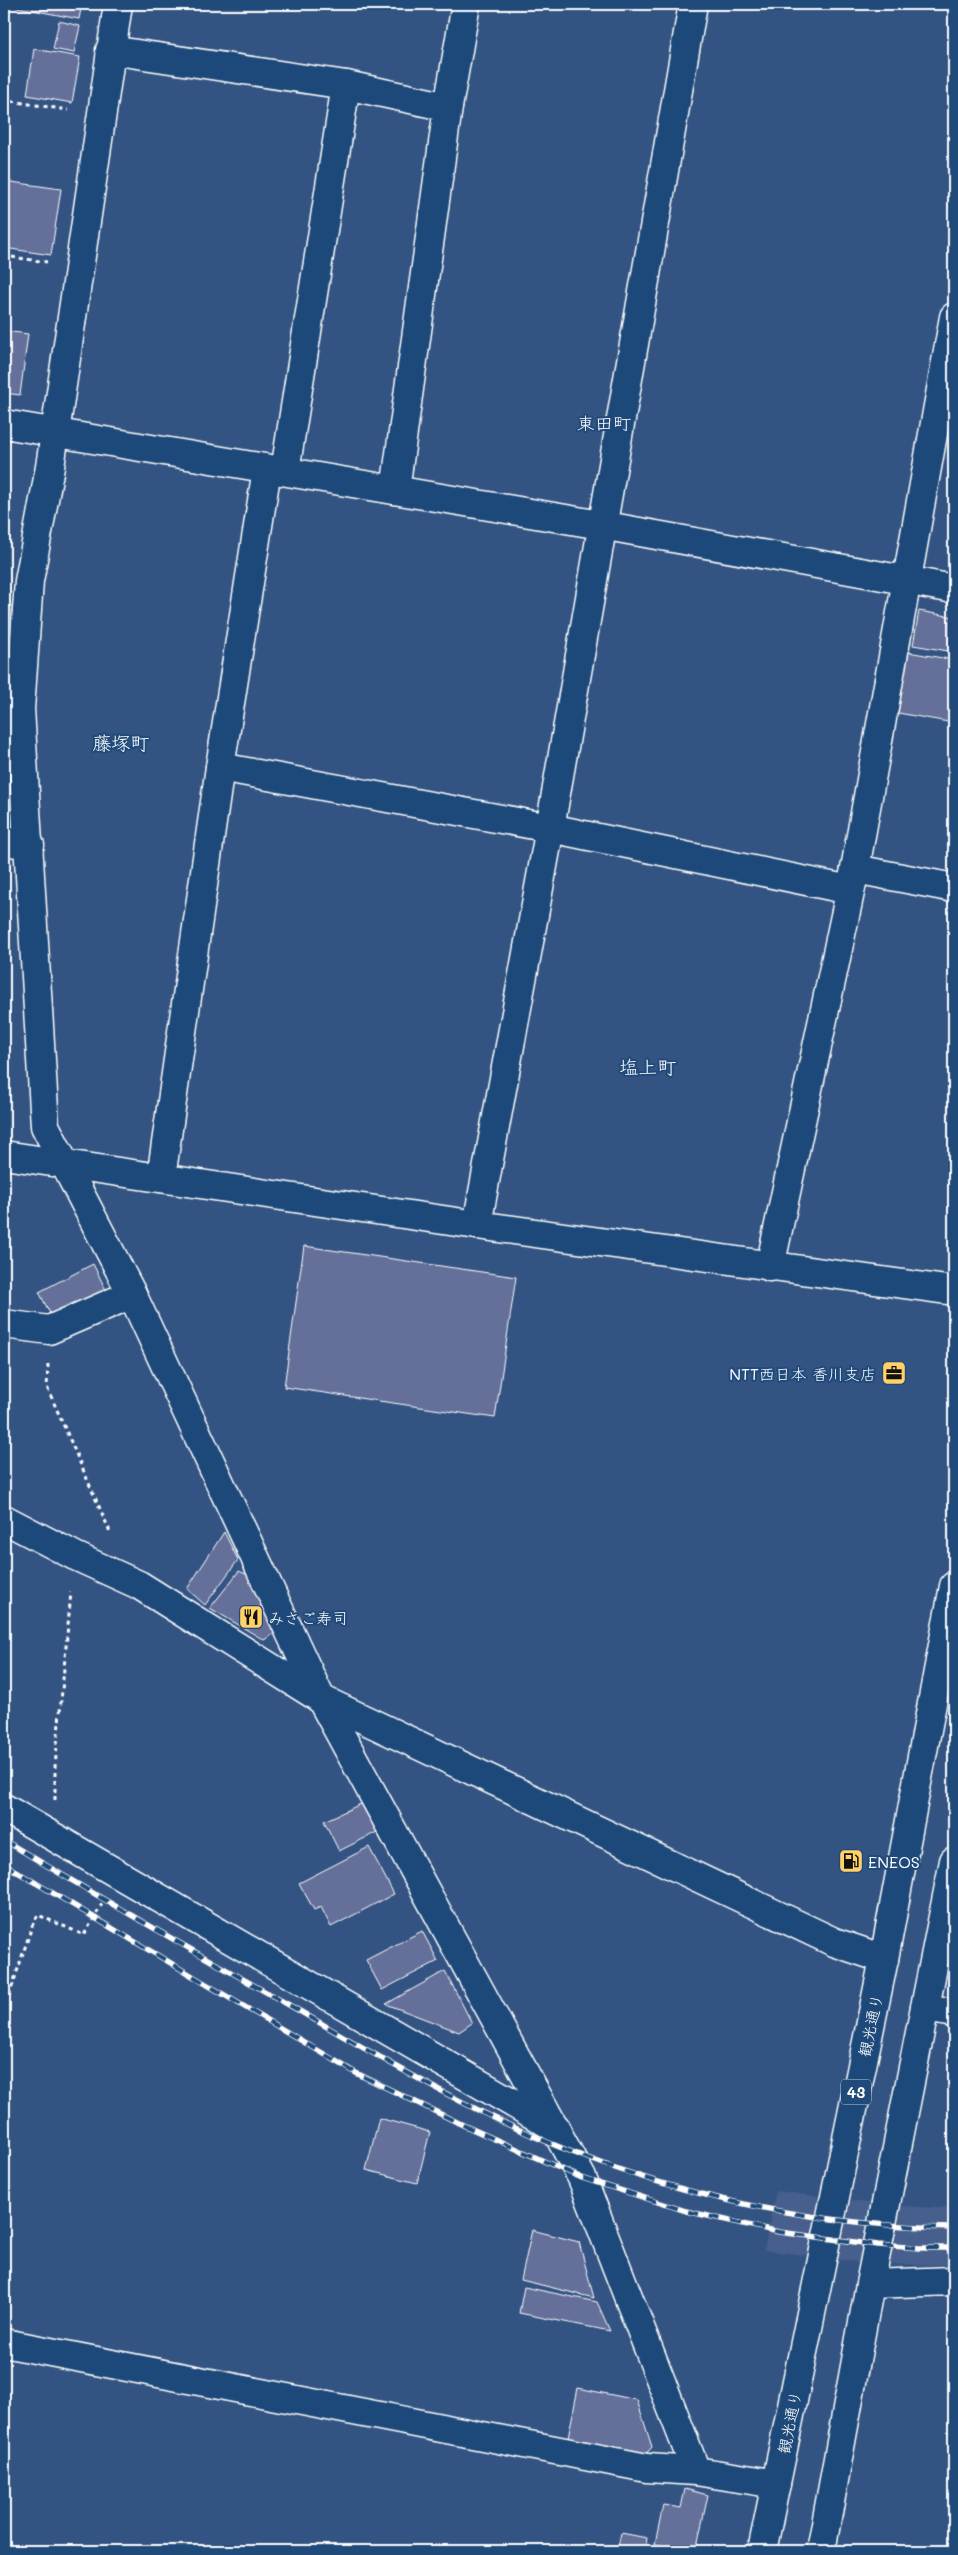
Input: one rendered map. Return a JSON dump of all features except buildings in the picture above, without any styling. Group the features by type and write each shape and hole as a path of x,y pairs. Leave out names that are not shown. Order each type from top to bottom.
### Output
{"street":[{"path":"118,4 54,433 29,581 12,707 17,843 46,1126 132,1294 321,1699 582,2178 696,2471"},
{"path":"395,490 448,106 466,4"},
{"path":"477,1226 550,828 601,525 693,4"},
{"path":"110,50 346,85 448,106"},
{"path":"161,1178 220,767 346,85"},
{"path":"770,1267 853,879 954,317"},
{"path":"4,424 601,525 954,589"},
{"path":"220,767 550,828 853,879 954,888"},
{"path":"4,1154 477,1226 954,1291"},
{"path":"4,1324 49,1330 132,1294"},
{"path":"4,1519 75,1556 138,1585 321,1699 834,1942 884,1959"},
{"name":"観光通り","path":"762,2551 884,1959 954,1586"},
{"path":"4,1808 556,2128"},
{"path":"822,2551 870,2284 954,1861"},
{"path":"925,2008 954,2013"},
{"path":"870,2284 954,2281"},
{"path":"4,2343 647,2468 696,2471 776,2484"}],"path":[{"path":"4,100 101,116"},
{"path":"4,256 79,267"},
{"path":"49,1330 47,1387 113,1538"},
{"path":"55,1839 55,1766 66,1627 75,1556"},
{"path":"4,2001 9,1996 32,1926 38,1915 84,1936 104,1900"}],"shaded area":[{"path":"776,2191 887,2205 954,2209 954,2265 873,2264 764,2250"}],"railway":[{"path":"4,1840 146,1924 391,2064 495,2119 567,2150 660,2183 757,2207 855,2222 954,2228"},
{"path":"4,1864 356,2073 463,2125 582,2178 686,2211 779,2232 878,2245 954,2248"}],"place":[{"name":"NTT西日本 香川支店","path":"894,1373"},
{"name":"みさご寿司","path":"251,1617"},
{"name":"ENEOS","path":"851,1861"}],"district":[{"name":"東田町","path":"604,423"},
{"name":"藤塚町","path":"121,742"},
{"name":"塩上町","path":"648,1066"}]}
